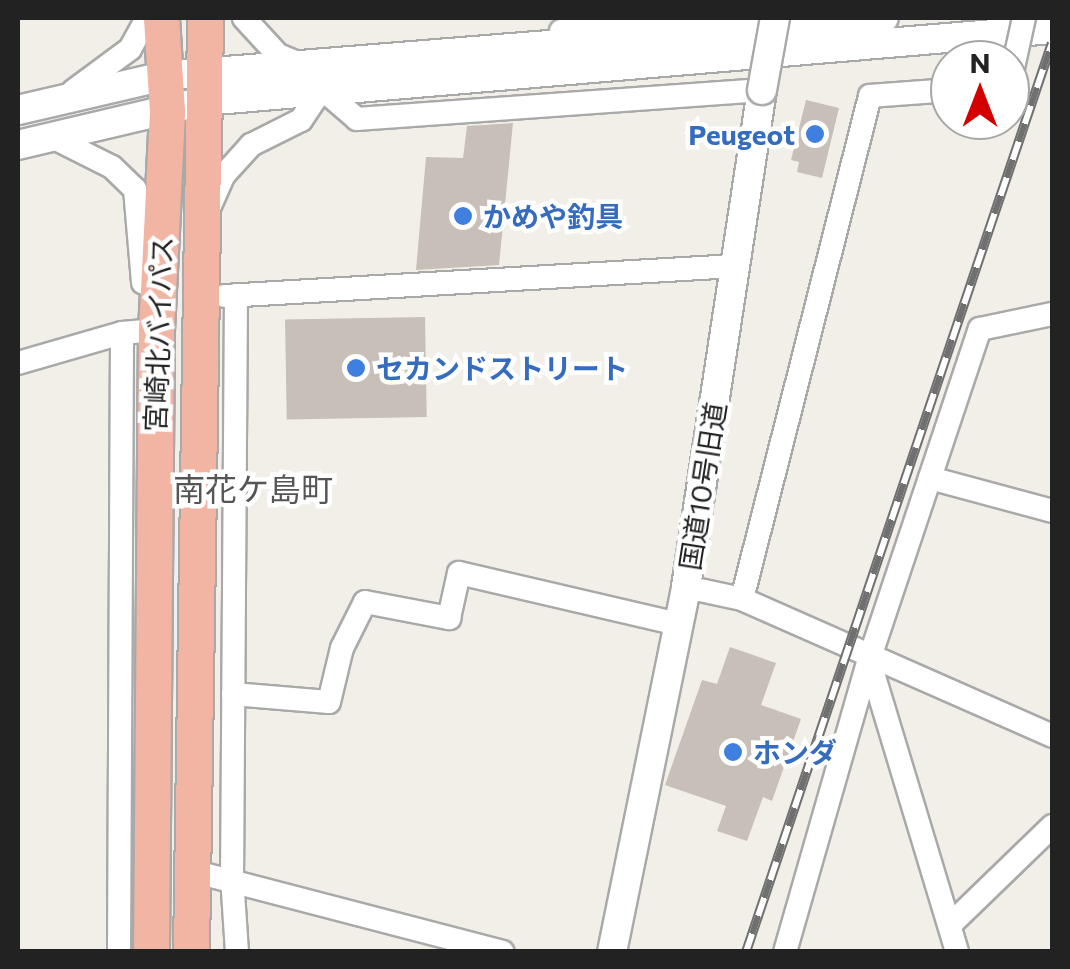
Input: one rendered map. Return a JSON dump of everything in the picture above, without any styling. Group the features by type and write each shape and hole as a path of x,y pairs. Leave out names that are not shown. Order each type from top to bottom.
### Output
{"highway":[{"name":"宮崎北バイパス","path":"151,952 139,332 166,94 162,18"},
{"name":"宮崎北バイパス","path":"191,952 188,870 220,296 205,217 206,18"}],"street":[{"path":"18,110 86,86 130,49 147,18"},
{"path":"244,18 278,55 303,66 341,51 702,18"},
{"name":"国道10号旧道","path":"612,952 686,588 775,18"},
{"path":"18,110 205,88 303,66 884,18"},
{"path":"205,88 322,90 1052,29"},
{"path":"322,90 357,120 762,90"},
{"path":"205,217 223,176 251,144 301,120 322,90"},
{"path":"742,599 870,96 930,92"},
{"path":"18,145 166,94"},
{"path":"50,136 112,167 135,189 142,211 143,296 119,952"},
{"path":"237,952 232,877 233,694 220,296 735,266"},
{"path":"785,952 870,660 980,330 1052,314"},
{"path":"18,364 139,332"},
{"path":"930,478 1052,511"},
{"path":"233,694 329,702 342,648 365,602 449,618 459,573 679,624"},
{"path":"686,588 742,599 870,660 1052,736"},
{"path":"870,660 957,952"},
{"path":"950,925 1052,826"},
{"path":"188,870 232,877 503,952"}],"building":[{"name":"Peugeot","path":"806,100 839,108 822,178 797,172 799,162 791,160"},
{"name":"かめや釣具","path":"513,123 499,265 416,270 426,157 463,158 467,126"},
{"name":"セカンドストリート","path":"425,317 427,417 287,419 285,319"},
{"name":"ホンダ","path":"730,647 776,663 761,705 801,719 772,801 763,797 747,841 717,831 726,806 665,785 702,680 717,684"}],"railway":[{"path":"746,952 1052,43"}],"place":[{"name":"Peugeot","path":"815,134"},
{"name":"かめや釣具","path":"463,216"},
{"name":"セカンドストリート","path":"356,368"},
{"name":"ホンダ","path":"733,752"}],"district":[{"name":"南花ケ島町","path":"253,488"}]}
